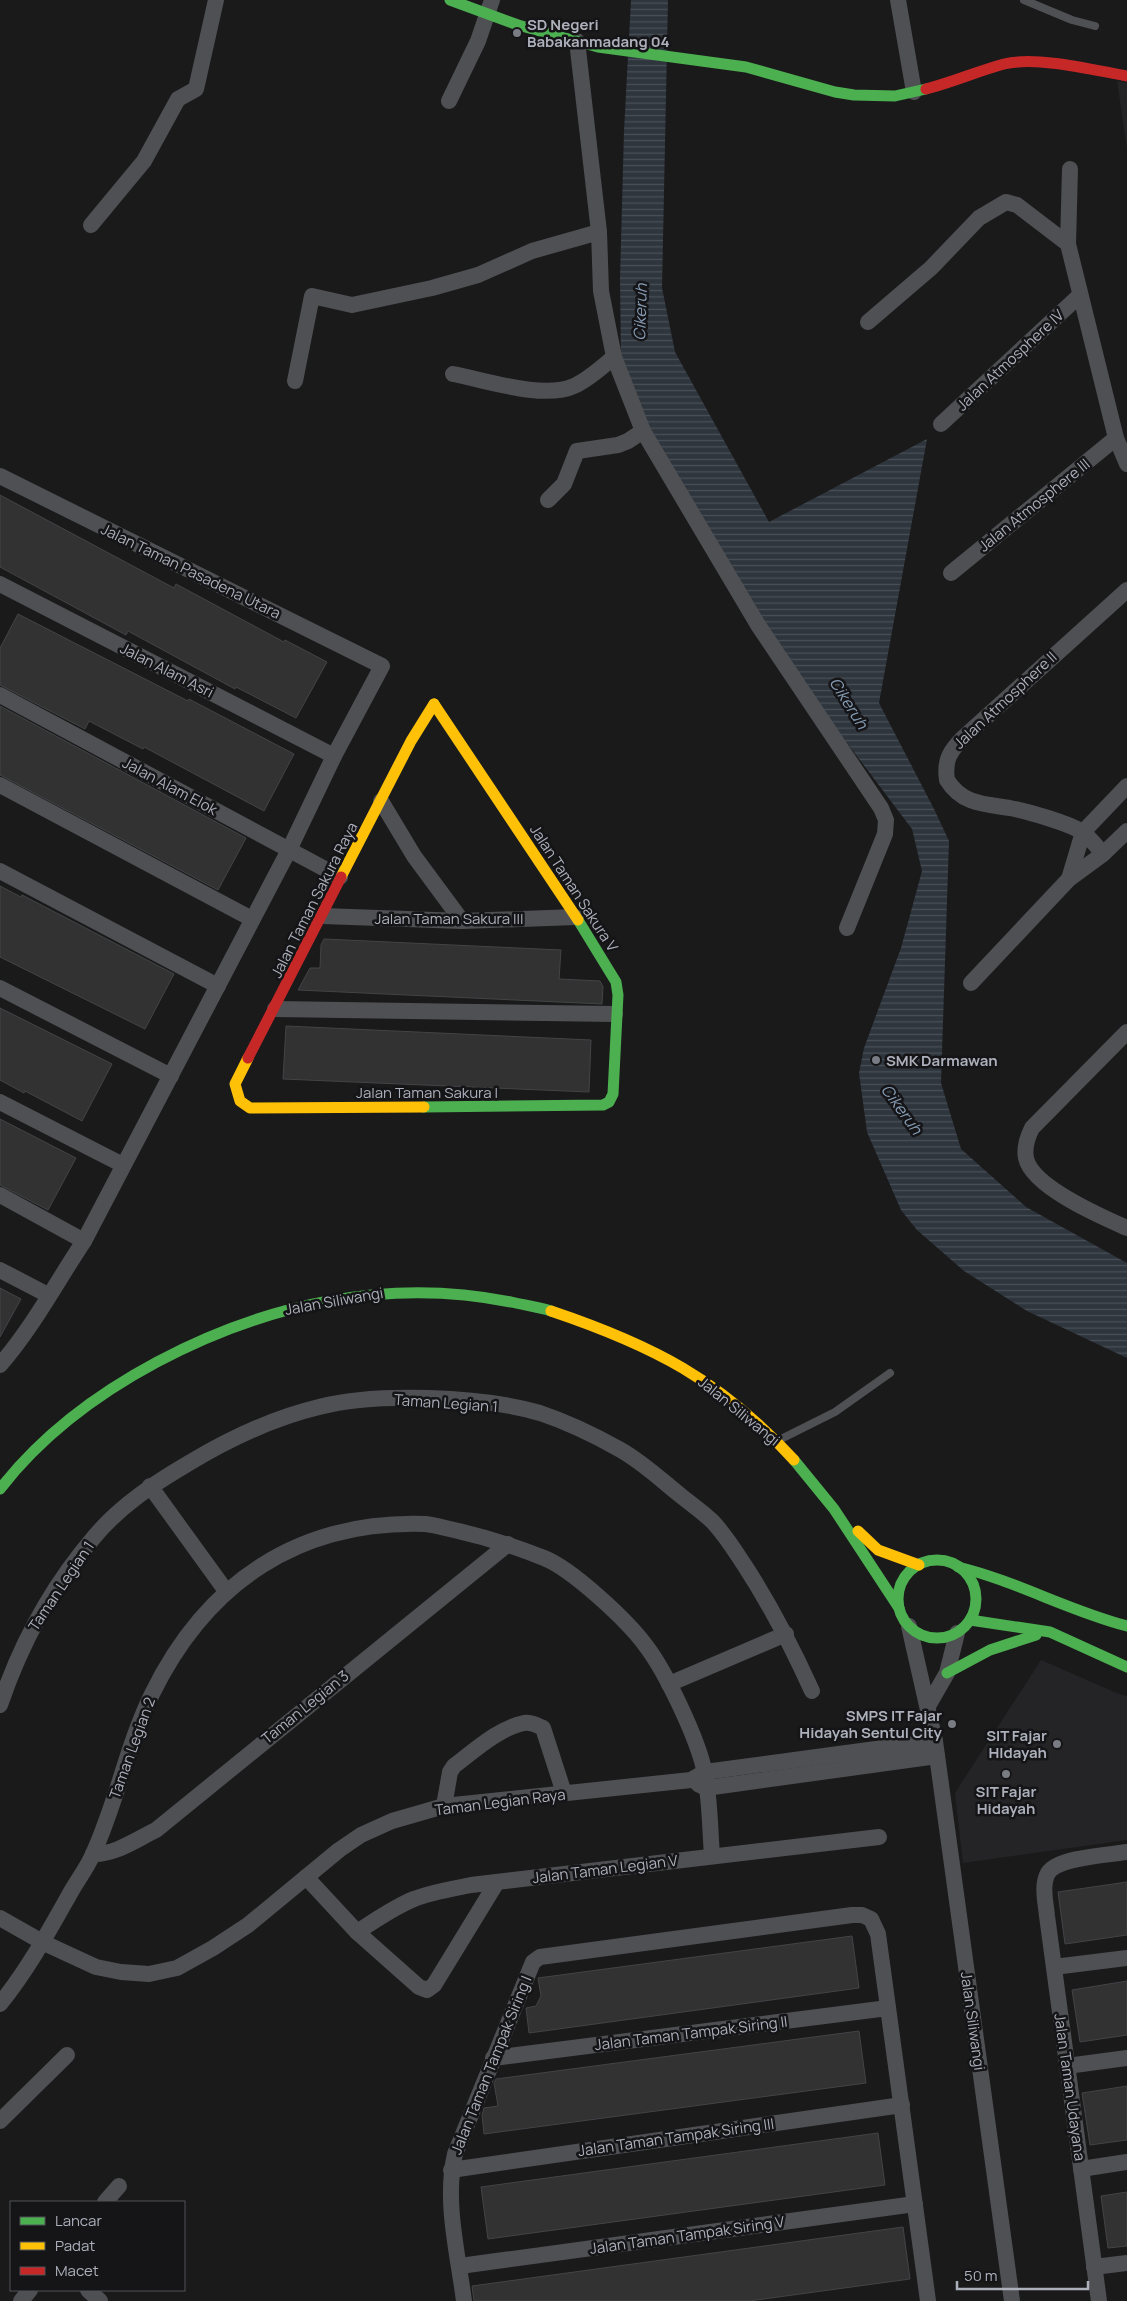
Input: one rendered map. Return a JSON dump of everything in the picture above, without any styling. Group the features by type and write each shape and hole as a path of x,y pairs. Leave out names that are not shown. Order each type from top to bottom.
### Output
{"main road":[{"path":"450,0 490,6 518,24 598,47 746,67 835,92 895,96 946,84 1005,64 1023,62 1074,66 1127,76"},
{"name":"Jalan Taman Sakura Raya","path":"250,1108 240,1101 235,1084 323,916 340,877 411,741 434,704"},
{"name":"Jalan Taman Sakura V","path":"434,704 576,917 616,982 618,995 615,1014 613,1094 610,1102 603,1105"},
{"name":"Jalan Taman Sakura I","path":"250,1108 603,1105"},
{"name":"Jalan Siliwangi","path":"0,1489 47,1437 111,1388 172,1351 240,1322 300,1304 371,1292 432,1291 488,1296 567,1314 639,1343 668,1358 715,1388 777,1441 810,1477 834,1509 899,1608"},
{"name":"Jalan Siliwangi","path":"834,1509 878,1550 919,1565"},
{"path":"958,1566 972,1581 976,1591 975,1611 970,1620 957,1633 947,1637 932,1638 917,1633 909,1626 899,1608 898,1598 904,1579 919,1565 939,1561 958,1566 988,1574 1103,1620 1126,1625"},
{"path":"970,1620 988,1625 1048,1631 1066,1637 1113,1662 1127,1667"},
{"path":"947,1673 964,1661 1006,1642 1048,1631"}],"street":[{"path":"90,225 144,161 178,99 196,89 200,82 216,0"},
{"path":"898,0 914,92"},
{"path":"449,101 468,63 490,6"},
{"path":"577,41 598,232 601,291 614,357 643,432 758,624 881,808 886,820 885,834 846,928"},
{"path":"1070,169 1068,244 1079,296 1116,438 1127,464"},
{"path":"868,322 931,268 979,218 1006,202 1017,205 1068,244"},
{"path":"295,381 312,296 352,305 432,288 478,275 532,251 598,232"},
{"name":"Jalan Atmosphere IV","path":"941,424 1079,296"},
{"path":"453,374 529,389 555,391 575,386 614,357"},
{"path":"548,500 564,484 577,451 618,445 643,432"},
{"name":"Jalan Atmosphere III","path":"952,573 1116,438"},
{"name":"Jalan Taman Pasadena Utara","path":"0,476 382,666 334,756"},
{"name":"Jalan Alam Asri","path":"0,584 334,756"},
{"name":"Jalan Atmosphere II","path":"1083,832 1037,815 1011,808 979,805 963,798 947,780 946,758 963,738 1127,590"},
{"name":"Jalan Alam Elok","path":"0,695 340,877"},
{"path":"0,1365 18,1345 84,1240 289,850 334,756"},
{"path":"0,785 252,919"},
{"path":"1069,879 1083,832 1127,786"},
{"path":"381,801 414,856 462,921"},
{"path":"1083,832 1103,854"},
{"path":"971,983 1069,879 1103,854 1127,832"},
{"path":"0,871 218,986"},
{"name":"Jalan Taman Sakura III","path":"323,916 462,921 576,917"},
{"path":"0,988 171,1076"},
{"path":"275,1009 615,1014"},
{"path":"1127,1032 1032,1128 1026,1140 1026,1160 1036,1176 1049,1187 1127,1228"},
{"path":"0,1102 123,1165"},
{"path":"0,1195 84,1240"},
{"path":"0,1270 48,1295"},
{"name":"Taman Legian 1","path":"0,1705 13,1666 35,1621 64,1576 96,1534 150,1486 228,1442 267,1424 318,1407 365,1398 487,1403 538,1413 567,1423 621,1450 656,1474 712,1521 729,1540 786,1634 812,1690"},
{"path":"150,1486 226,1592"},
{"name":"Taman Legian 2","path":"0,2004 44,1942 93,1854 135,1732 153,1692 188,1636 226,1592 258,1568 300,1544 337,1532 381,1526 428,1524 508,1544 549,1560 597,1596 646,1645 669,1684 682,1712 701,1780"},
{"name":"Taman Legian 3","path":"93,1854 103,1855 112,1852 156,1830 508,1544"},
{"name":"Jalan Siliwangi","path":"909,1626 936,1749 1012,2301"},
{"path":"928,1706 947,1673 957,1633"},
{"path":"669,1684 786,1634"},
{"path":"444,1806 450,1772 454,1766 503,1732 524,1723 534,1723 543,1728 564,1793"},
{"name":"Taman Legian Raya","path":"0,1918 96,1967 121,1972 149,1974 176,1968 213,1948 248,1925 306,1876 361,1834 392,1821 444,1806 701,1780 936,1749"},
{"path":"701,1780 712,1856"},
{"name":"Jalan Taman Legian V","path":"358,1932 413,1899 436,1892 497,1882 880,1837"},
{"name":"Jalan Taman Udayana","path":"1098,2301 1045,1891 1048,1872 1061,1863 1127,1852"},
{"path":"306,1876 358,1932 419,1987 427,1990 434,1985 497,1882"},
{"name":"Jalan Taman Tampak Siring I","path":"464,2301 452,2204 451,2170 455,2154 529,1968 540,1957 852,1914 862,1915 871,1919 878,1934 888,2008"},
{"path":"1054,1967 1127,1958"},
{"path":"888,2008 928,2301"},
{"name":"Jalan Taman Tampak Siring II","path":"493,2058 888,2008"},
{"path":"0,2121 67,2055"},
{"path":"1067,2066 1127,2058"},
{"name":"Jalan Taman Tampak Siring III","path":"451,2170 902,2105"},
{"path":"1081,2169 1127,2162"},
{"path":"106,2201 119,2186"},
{"name":"Jalan Taman Tampak Siring V","path":"460,2266 915,2204"},
{"path":"1094,2268 1127,2263"},
{"path":"20,2301 29,2291"},
{"path":"89,2291 100,2301"}],"lane":[{"path":"1024,0 1072,20 1095,26"},
{"path":"777,1441 835,1412 890,1372"}],"shaded area":[{"path":"1117,81 1127,83 1127,149"},
{"name":"SIT Fajar HIdayah","path":"1041,1660 1127,1696 1127,1840 963,1863 955,1793"}],"water":[{"name":"Cikeruh","path":"631,0 668,0 662,288 675,352 769,522 927,439 879,703 949,841 941,1083 961,1149 1026,1207 1127,1263 1127,1358 1027,1311 964,1271 917,1230 901,1210 867,1132 859,1073 864,1048 901,948 922,871 912,829 758,625 643,431 621,362 620,279 624,131"}],"building":[{"path":"0,495 174,588 176,584 284,642 285,640 327,662 296,718 236,687 235,689 128,631 126,635 0,567"},
{"path":"18,614 188,701 189,699 294,754 264,811 144,747 143,749 89,721 85,729 0,685 0,648"},
{"path":"0,706 246,838 218,890 0,775"},
{"path":"0,886 21,897 22,895 174,974 145,1029 0,957"},
{"path":"324,939 561,950 559,979 600,981 603,987 602,1004 298,990 310,968 320,968 321,945"},
{"path":"0,1008 112,1064 82,1121 0,1080"},
{"path":"286,1026 591,1040 589,1092 283,1079"},
{"path":"0,1119 76,1158 48,1210 0,1185"},
{"path":"0,1288 21,1299 0,1337"},
{"path":"1127,1882 1127,1935 1065,1944 1058,1892"},
{"path":"852,1936 859,1988 529,2033 526,2008 536,2006 541,1996 538,1978"},
{"path":"1127,1981 1127,2035 1080,2042 1072,1990"},
{"path":"859,2031 866,2083 484,2134 482,2115 484,2108 498,2106 494,2083 496,2079"},
{"path":"1127,2086 1127,2140 1090,2145 1082,2093"},
{"path":"878,2133 885,2185 488,2239 481,2187"},
{"path":"1127,2192 1127,2246 1108,2248 1101,2196"},
{"path":"903,2227 910,2279 749,2301 474,2301 472,2286"}],"traffic: fast":[{"path":"450,0 518,25 598,47 746,67 835,92 854,95 895,96 926,89"},
{"path":"424,1107 603,1105 609,1102 613,1094 618,995 616,982 578,920"},
{"path":"0,1489 16,1469 52,1434 92,1402 135,1374 198,1342 284,1311 329,1301 374,1295 419,1293 465,1295 511,1302 551,1311"},
{"path":"794,1460 834,1509 899,1608"},
{"path":"937,1560 952,1563 969,1577 973,1584 976,1599 973,1614 959,1631 952,1635 937,1638 922,1635 905,1621 901,1614 898,1599 901,1584 915,1567 922,1563 937,1560"},
{"path":"958,1567 1001,1580 1105,1620 1127,1626"},
{"path":"970,1620 1050,1632 1127,1667"},
{"path":"947,1673 990,1650 1036,1635"}],"traffic: slow":[{"path":"434,704 578,920"},
{"path":"341,877 411,741 434,704"},
{"path":"248,1058 235,1084 240,1101 250,1108 424,1107"},
{"path":"551,1311 621,1337 683,1368 739,1408 767,1432 794,1460"},
{"path":"858,1531 878,1550 919,1565"}],"traffic: jam":[{"path":"926,89 1004,64 1018,62 1066,65 1127,76"},
{"path":"248,1058 341,877"}],"place":[{"name":"SD Negeri Babakanmadang 04","path":"517,33"},
{"name":"SMK Darmawan","path":"876,1060"},
{"name":"SMPS IT Fajar Hidayah Sentul City","path":"952,1724"},
{"name":"SIT Fajar HIdayah","path":"1057,1744"},
{"name":"SIT Fajar Hidayah","path":"1006,1774"}]}
